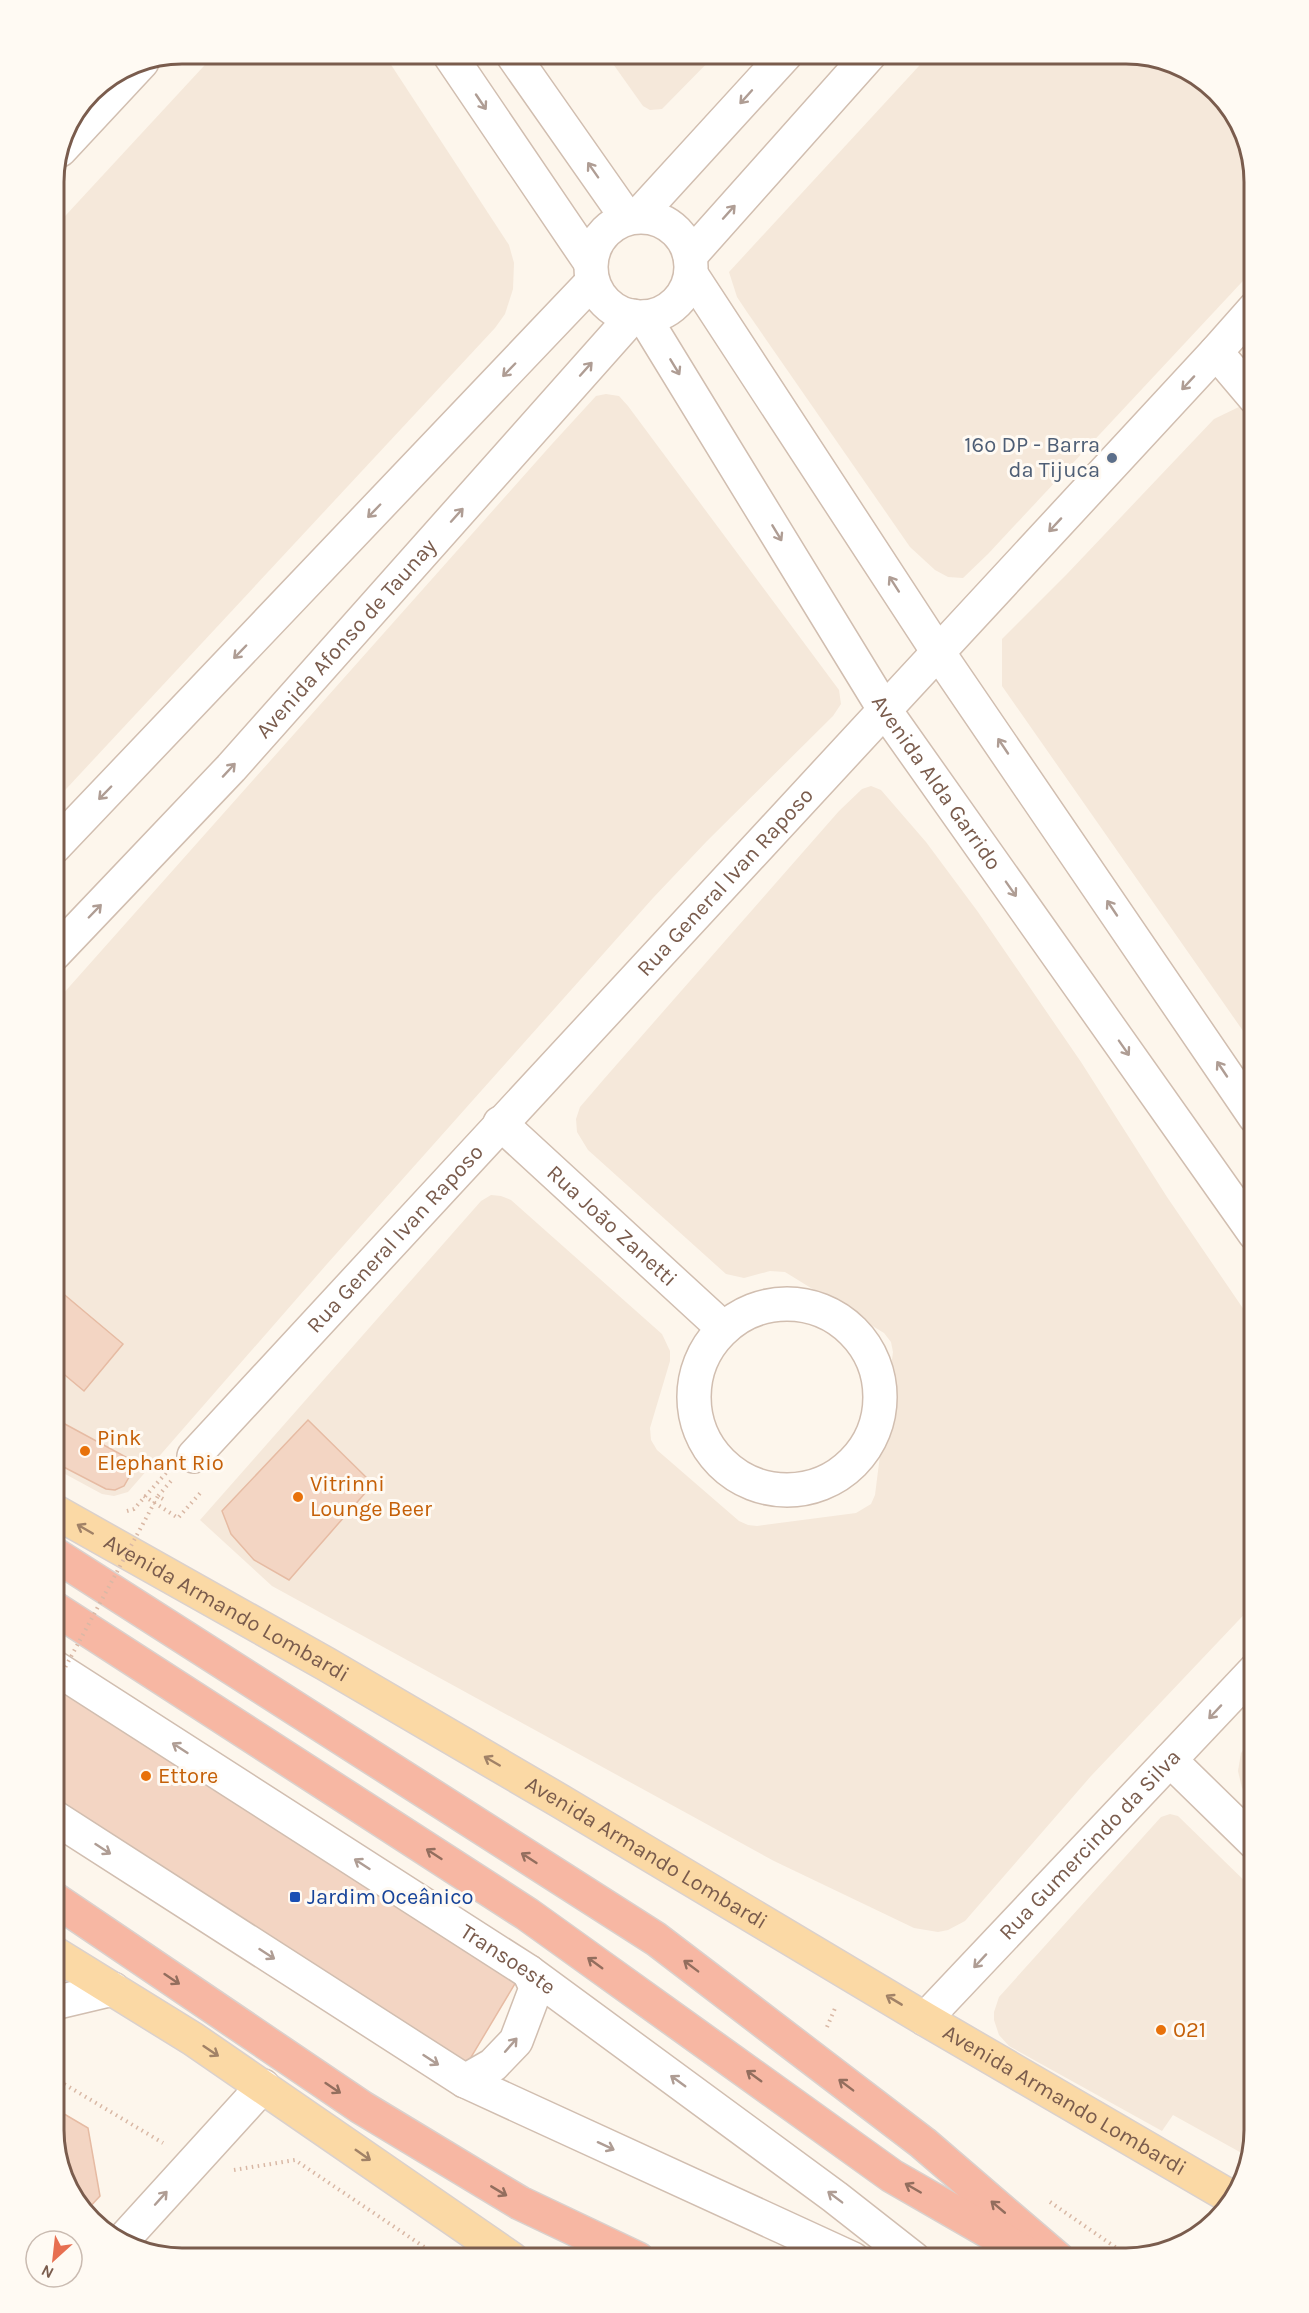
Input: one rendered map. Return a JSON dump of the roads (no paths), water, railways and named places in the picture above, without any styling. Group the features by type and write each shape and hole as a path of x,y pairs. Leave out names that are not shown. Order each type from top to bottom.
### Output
{"highway":[{"path":"64,1561 656,1939 923,2143 1045,2248"},
{"path":"64,1615 526,1914 892,2176 1018,2248"},
{"path":"64,1906 361,2107 520,2203 615,2248"},
{"path":"64,1929 131,1951"}],"main road":[{"name":"Avenida Armando Lombardi","path":"64,1517 326,1664 1226,2194"},
{"path":"64,1959 193,2039 497,2248"}],"street":[{"path":"455,64 591,272 601,298 615,310 639,317 661,313 675,304 685,290 691,265 861,65"},
{"path":"520,64 632,217"},
{"path":"65,836 591,272 596,243 609,227 632,217 776,65"},
{"path":"74,135 127,78"},
{"path":"632,217 655,218 671,226 684,240 691,265 938,652 1244,1101"},
{"name":"Avenida Alda Garrido","path":"639,317 884,709 1244,1217"},
{"name":"Avenida Afonso de Taunay","path":"65,943 231,768 639,317"},
{"name":"Rua General Ivan Raposo","path":"194,1456 1244,320"},
{"path":"1216,352 1244,385"},
{"name":"Rua João Zanetti","path":"500,1123 723,1328"},
{"path":"786,1303 820,1309 850,1327 871,1354 880,1387 878,1421 863,1452 838,1476 806,1488 771,1488 739,1476 713,1453 697,1423 694,1389 703,1356 723,1328 753,1310 786,1303"},
{"name":"Transoeste","path":"64,1674 529,1972 835,2197 900,2248"},
{"name":"Rua Gumercindo da Silva","path":"925,2019 1244,1682"},
{"path":"1170,1760 1244,1832"},
{"path":"64,1824 465,2081 829,2248"},
{"path":"465,2081 493,2065 516,2041 536,1988 529,1972"},
{"path":"64,2001 113,1989"},
{"path":"128,2235 263,2086"}],"place":[{"name":"16º DP - Barra da Tijuca","path":"1112,458"},
{"name":"Pink Elephant Rio","path":"85,1451"},
{"name":"Vitrinni Lounge Beer","path":"298,1497"},
{"name":"Ettore","path":"146,1776"},
{"name":"Jardim Oceânico","path":"295,1897"},
{"name":"021","path":"1161,2030"}]}
